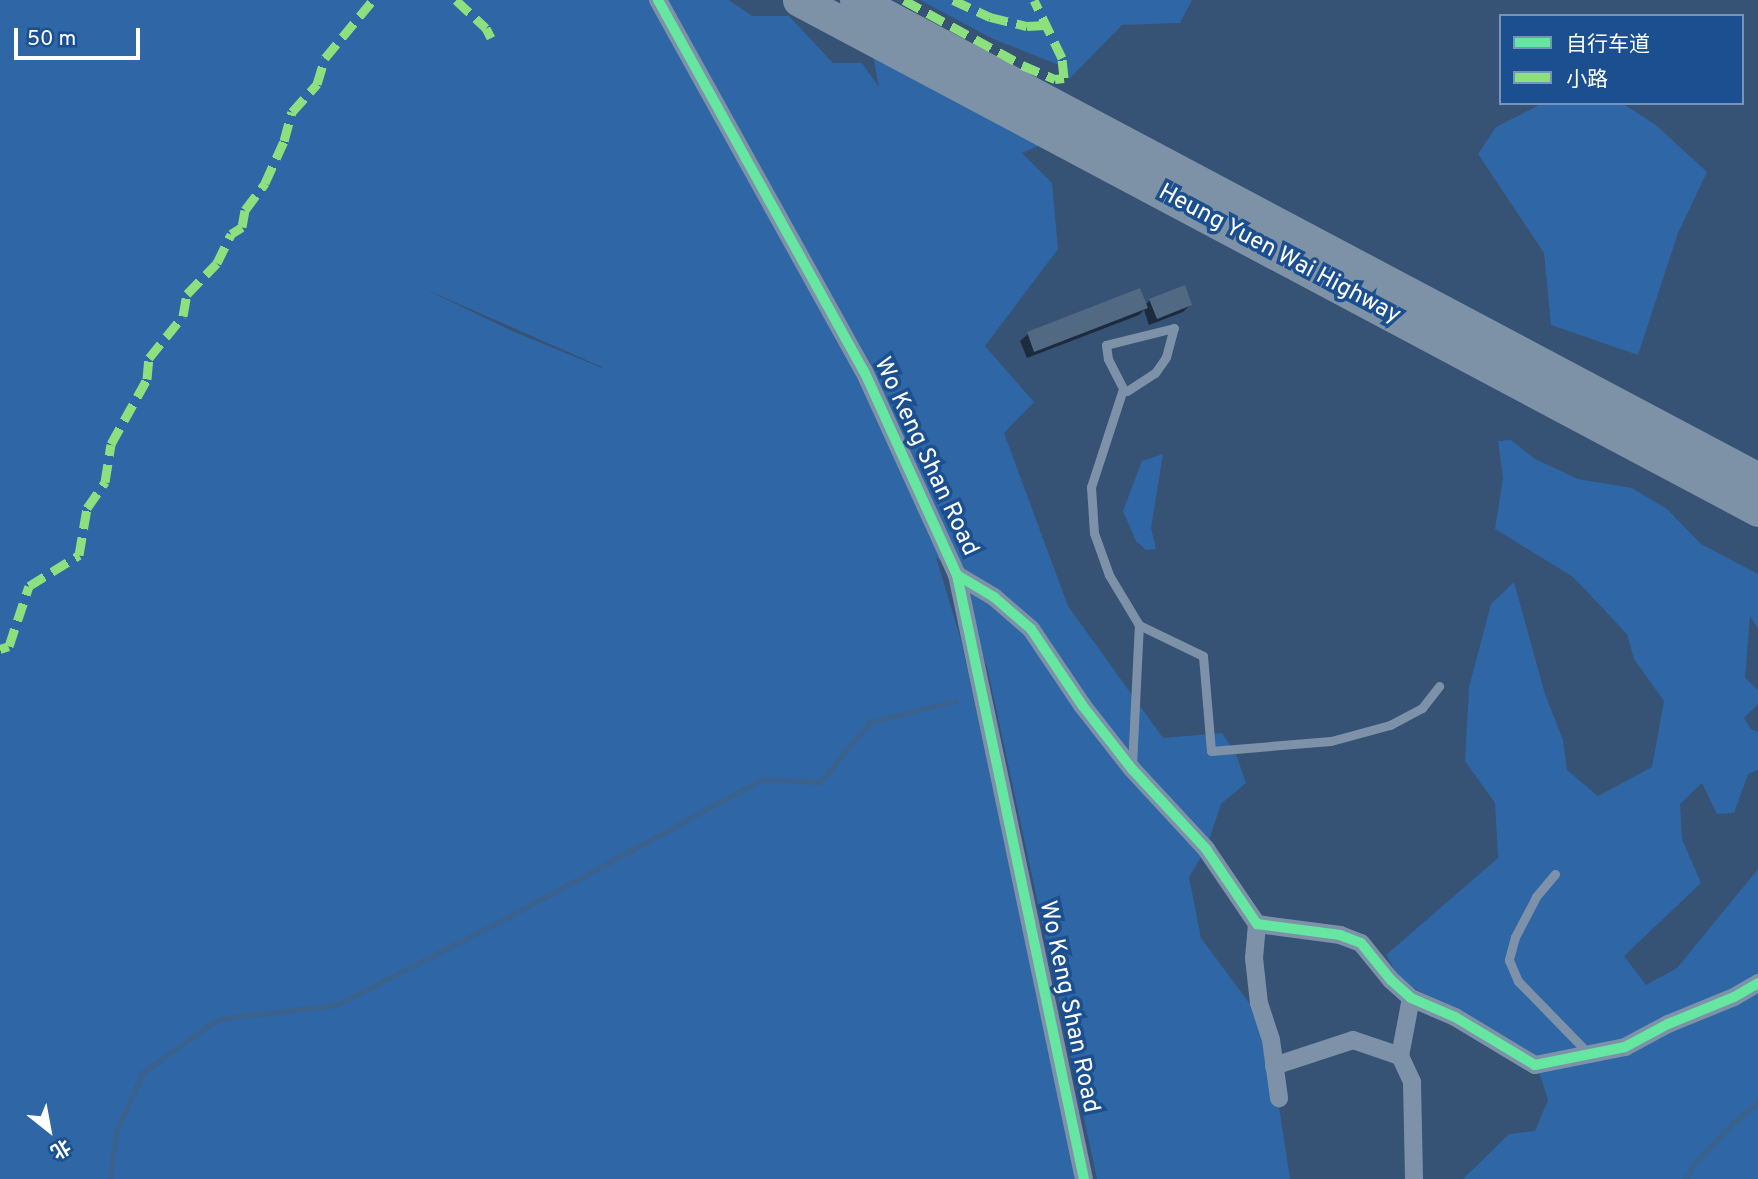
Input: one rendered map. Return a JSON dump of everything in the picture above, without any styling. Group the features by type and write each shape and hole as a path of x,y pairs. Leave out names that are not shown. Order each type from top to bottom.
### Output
{"highway":[{"name":"Heung Yuen Wai Highway","path":"799,0 1170,182 1758,479"},
{"name":"Heung Yuen Wai Highway","path":"856,0 1170,182 1758,510"}],"street":[{"name":"Wo Keng Shan Road","path":"657,0 864,371 957,575 1084,1179"},
{"path":"957,575 994,597 1031,629 1082,705 1132,769 1206,849 1257,924 1254,958 1259,1003 1271,1040 1279,1098"},
{"path":"1257,924 1340,935 1361,943 1391,980 1411,998 1455,1017 1535,1065 1626,1046 1668,1024 1734,997 1758,983"},
{"path":"1411,998 1400,1055 1412,1082 1413,1179"},
{"path":"1274,1066 1353,1040 1400,1055"}],"lane":[{"path":"1123,389 1127,391 1155,373 1166,357 1174,328 1106,345 1108,359 1123,389 1091,488 1094,533 1109,575 1139,625 1203,656 1211,751 1331,741 1390,725 1422,708 1439,686"},
{"path":"1132,769 1139,625"},
{"path":"1555,873 1536,897 1515,937 1509,960 1518,981 1590,1055"}],"shaded area":[{"path":"0,0 729,0 752,16 789,16 833,63 862,63 879,87 872,51 1048,142 1022,153 1052,183 1058,249 985,346 1034,402 1004,433 1068,606 1163,738 1222,733 1236,754 1246,783 1221,804 1206,849 1189,877 1201,938 1267,1027 1290,1179 1097,1179 988,671 957,575 936,557 961,640 1076,1179 0,1179","holes":["425,289 602,367 510,330"]},
{"path":"920,0 1192,0 1180,23 1122,25 1069,79 1064,67 993,39"},
{"path":"1539,105 1625,105 1656,125 1707,172 1678,233 1638,355 1551,325 1544,253 1478,154 1496,127"},
{"path":"1511,440 1535,459 1578,479 1632,488 1667,509 1701,544 1758,574 1758,629 1750,616 1745,678 1758,690 1758,704 1744,718 1751,729 1758,732 1758,770 1748,774 1734,813 1717,814 1702,783 1680,804 1682,839 1701,883 1624,956 1646,985 1677,968 1758,869 1758,1179 1463,1179 1509,1134 1535,1131 1548,1100 1533,1053 1401,981 1386,955 1498,858 1495,803 1465,761 1469,687 1491,604 1514,582 1545,694 1563,740 1567,770 1598,796 1652,767 1664,701 1634,659 1627,634 1573,577 1495,529 1503,478 1498,441"},
{"path":"1163,454 1151,528 1156,549 1146,550 1136,541 1123,511 1142,461"}],"building":[{"path":"1185,285 1192,305 1157,319 1149,299"},
{"path":"1140,288 1148,308 1034,352 1027,332"}],"waterway":[{"path":"110,1179 116,1132 143,1072 218,1019 336,1005 510,916 762,779 820,782 870,722 955,701"},
{"path":"1685,1179 1693,1165 1734,1122 1758,1102"}],"marked path":[{"path":"0,649 9,646 29,586 79,555 87,508 105,482 111,444 147,379 149,358 183,316 187,294 217,263 231,234 242,227 245,210 265,183 284,141 292,112 317,84 325,58 373,0"},
{"path":"456,0 486,28 491,38"},
{"path":"904,0 1022,65 1055,79 1064,78 1062,58 1034,0"},
{"path":"953,0 990,17 1027,26 1046,25"}],"cycle path":[{"path":"658,0 864,371 957,575 1084,1179"},
{"path":"957,575 994,597 1031,629 1082,705 1132,769 1206,849 1257,924 1340,935 1361,943 1391,980 1411,998 1455,1017 1535,1065 1625,1047 1668,1024 1734,997 1758,983"}]}
